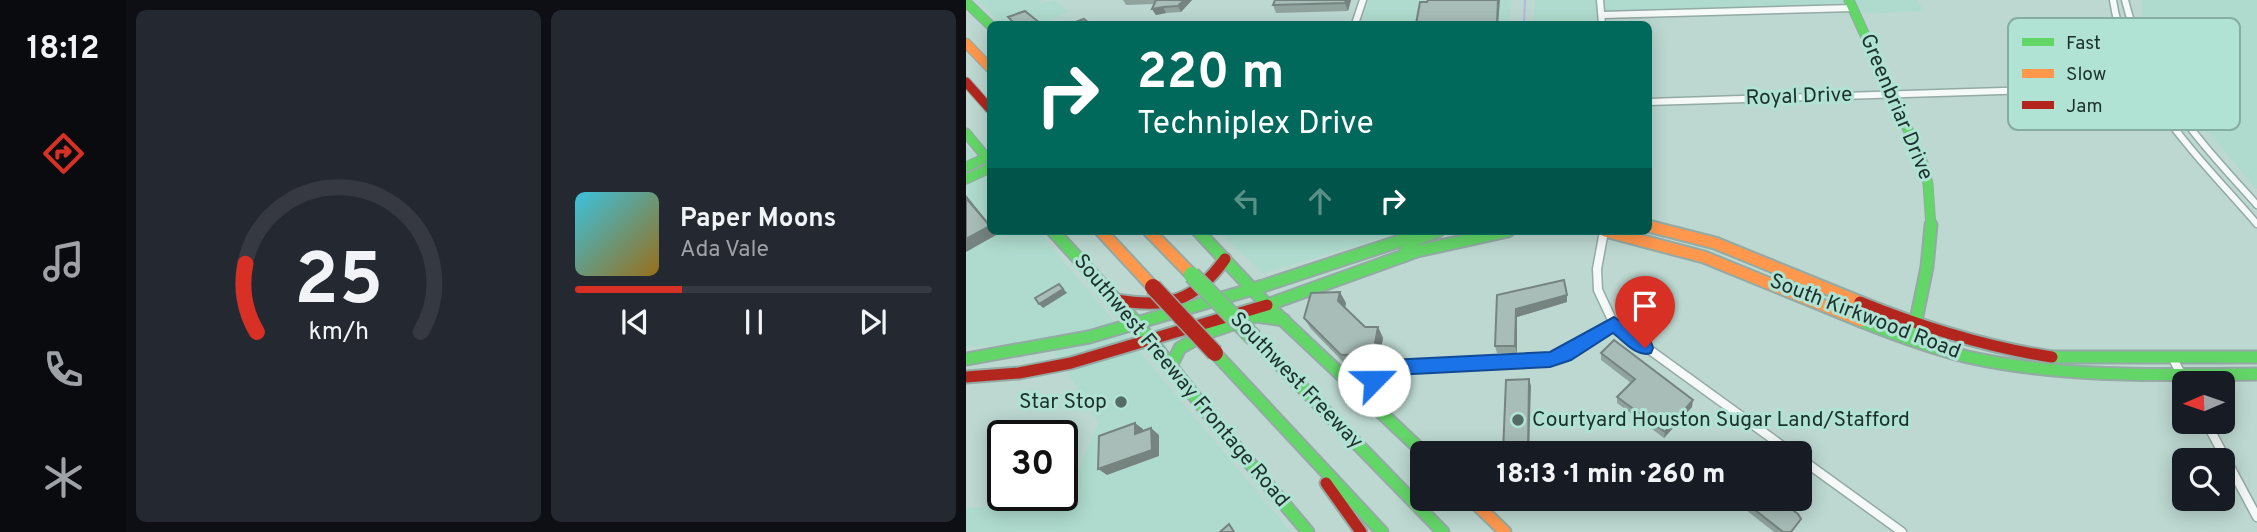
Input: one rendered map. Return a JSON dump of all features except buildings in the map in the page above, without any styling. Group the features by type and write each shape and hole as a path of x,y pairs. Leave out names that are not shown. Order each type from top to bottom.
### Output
{"main road":[{"path":"967,3 987,22"},
{"name":"Greenbriar Drive","path":"1851,4 1927,172 1933,205 1933,244 1914,333"},
{"path":"966,43 987,65"},
{"path":"966,82 987,106"},
{"path":"966,133 987,159"},
{"path":"966,167 987,162"},
{"path":"966,179 987,163"},
{"name":"South Kirkwood Road","path":"1652,228 1986,362 2056,372 2172,378"},
{"name":"Southwest Freeway Frontage Road","path":"1057,235 1137,323 1149,341 1308,532"},
{"name":"Southwest Freeway","path":"1105,235 1382,532"},
{"name":"Southwest Freeway","path":"1153,235 1443,532"},
{"path":"1202,235 1267,305 1411,441"},
{"path":"966,359 1089,337 1252,289 1413,235"},
{"path":"1403,256 1405,247 1411,241 1427,235"},
{"path":"966,377 1023,373 1089,359 1267,305 1403,256 1453,241 1486,235"},
{"name":"South Kirkwood Road","path":"1642,235 1680,239"},
{"path":"1363,269 1369,263 1396,251 1404,237"},
{"path":"1116,300 1144,306 1170,305 1189,298 1217,275 1225,259"},
{"path":"1171,366 1180,348 1207,333 1256,316 1284,320"},
{"name":"South Kirkwood Road","path":"1914,333 2051,357 2257,357"},
{"path":"1089,337 1089,359"},
{"path":"2051,357 2056,372"},
{"name":"South Kirkwood Road","path":"2235,375 2257,374"},
{"path":"1295,439 1361,532"},
{"path":"1483,511 1505,532"}],"street":[{"path":"1356,21 1363,0"},
{"path":"1600,0 1602,21"},
{"path":"2115,18 2112,10 2114,0 2125,1"},
{"path":"1602,15 1851,4"},
{"name":"Royal Drive","path":"1652,102 2008,90"},
{"path":"2180,130 2257,224"},
{"path":"2195,130 2257,205"},
{"path":"2210,167 2224,167"},
{"path":"1604,235 1596,270 1596,290 1601,304 1614,324 1775,441"},
{"path":"1360,392 1389,367 1550,360 1565,355 1614,324"},
{"path":"2172,357 2179,371"},
{"path":"2212,434 2257,517"},
{"path":"1812,467 1902,532"}],"shaded area":[{"path":"979,0 1043,0 1035,5 1055,0 1068,12 1051,19 1052,21 999,21"},
{"path":"1369,0 1512,0 1509,21 1362,21"},
{"path":"1535,0 1596,0 1598,21 1534,21"},
{"path":"1600,0 1917,0 1924,11 1855,14 1852,8 1602,15"},
{"path":"2142,0 2257,0 2257,189 2207,130 2240,130 2240,18 2142,18"},
{"path":"966,146 987,171 987,235 1041,235 1291,532 966,532 966,508 987,507 987,511 1078,511 1078,471 1099,422 1048,342 966,347"},
{"path":"1222,235 1392,235 1263,273"}],"waterway":[{"path":"1524,21 1525,0"}],"traffic: fast":[{"path":"1849,0 1923,163 1928,184 1931,206 1930,247 1914,330"},
{"path":"966,2 987,22"},
{"path":"966,133 987,158"},
{"path":"966,167 987,157"},
{"path":"966,179 987,169"},
{"path":"1057,235 1137,323 1210,416 1308,532"},
{"path":"1202,235 1267,305 1411,441"},
{"path":"966,359 1089,337 1263,286 1418,235"},
{"path":"1403,256 1412,241 1428,235"},
{"path":"1267,305 1417,251 1490,235"},
{"path":"1192,275 1254,338"},
{"path":"1171,366 1180,348 1207,333 1256,316 1284,320"},
{"path":"1861,321 1968,357 2018,366 2120,375 2257,374"},
{"path":"1254,338 1443,532"},
{"path":"1215,353 1382,532"},
{"path":"2052,357 2257,357"}],"traffic: slow":[{"path":"966,43 987,65"},
{"path":"1652,227 1715,243 1860,302"},
{"path":"1105,235 1153,287"},
{"path":"1153,235 1192,275"},
{"path":"1624,235 1704,257 1861,321"},
{"path":"1483,511 1505,532"}],"traffic: jam":[{"path":"966,82 987,106"},
{"path":"1116,300 1150,304 1179,300 1203,286 1225,259"},
{"path":"1153,287 1215,353"},
{"path":"1860,302 1954,336 2002,349 2052,357"},
{"path":"966,377 1019,373 1071,363 1267,305"},
{"path":"1326,483 1361,532"}],"place":[{"name":"Star Stop","path":"1121,402"},
{"name":"Courtyard Houston Sugar Land/Stafford","path":"1518,420"}],"route":[{"path":"1374,380 1389,367 1550,360 1565,355 1614,324 1645,348"}]}
